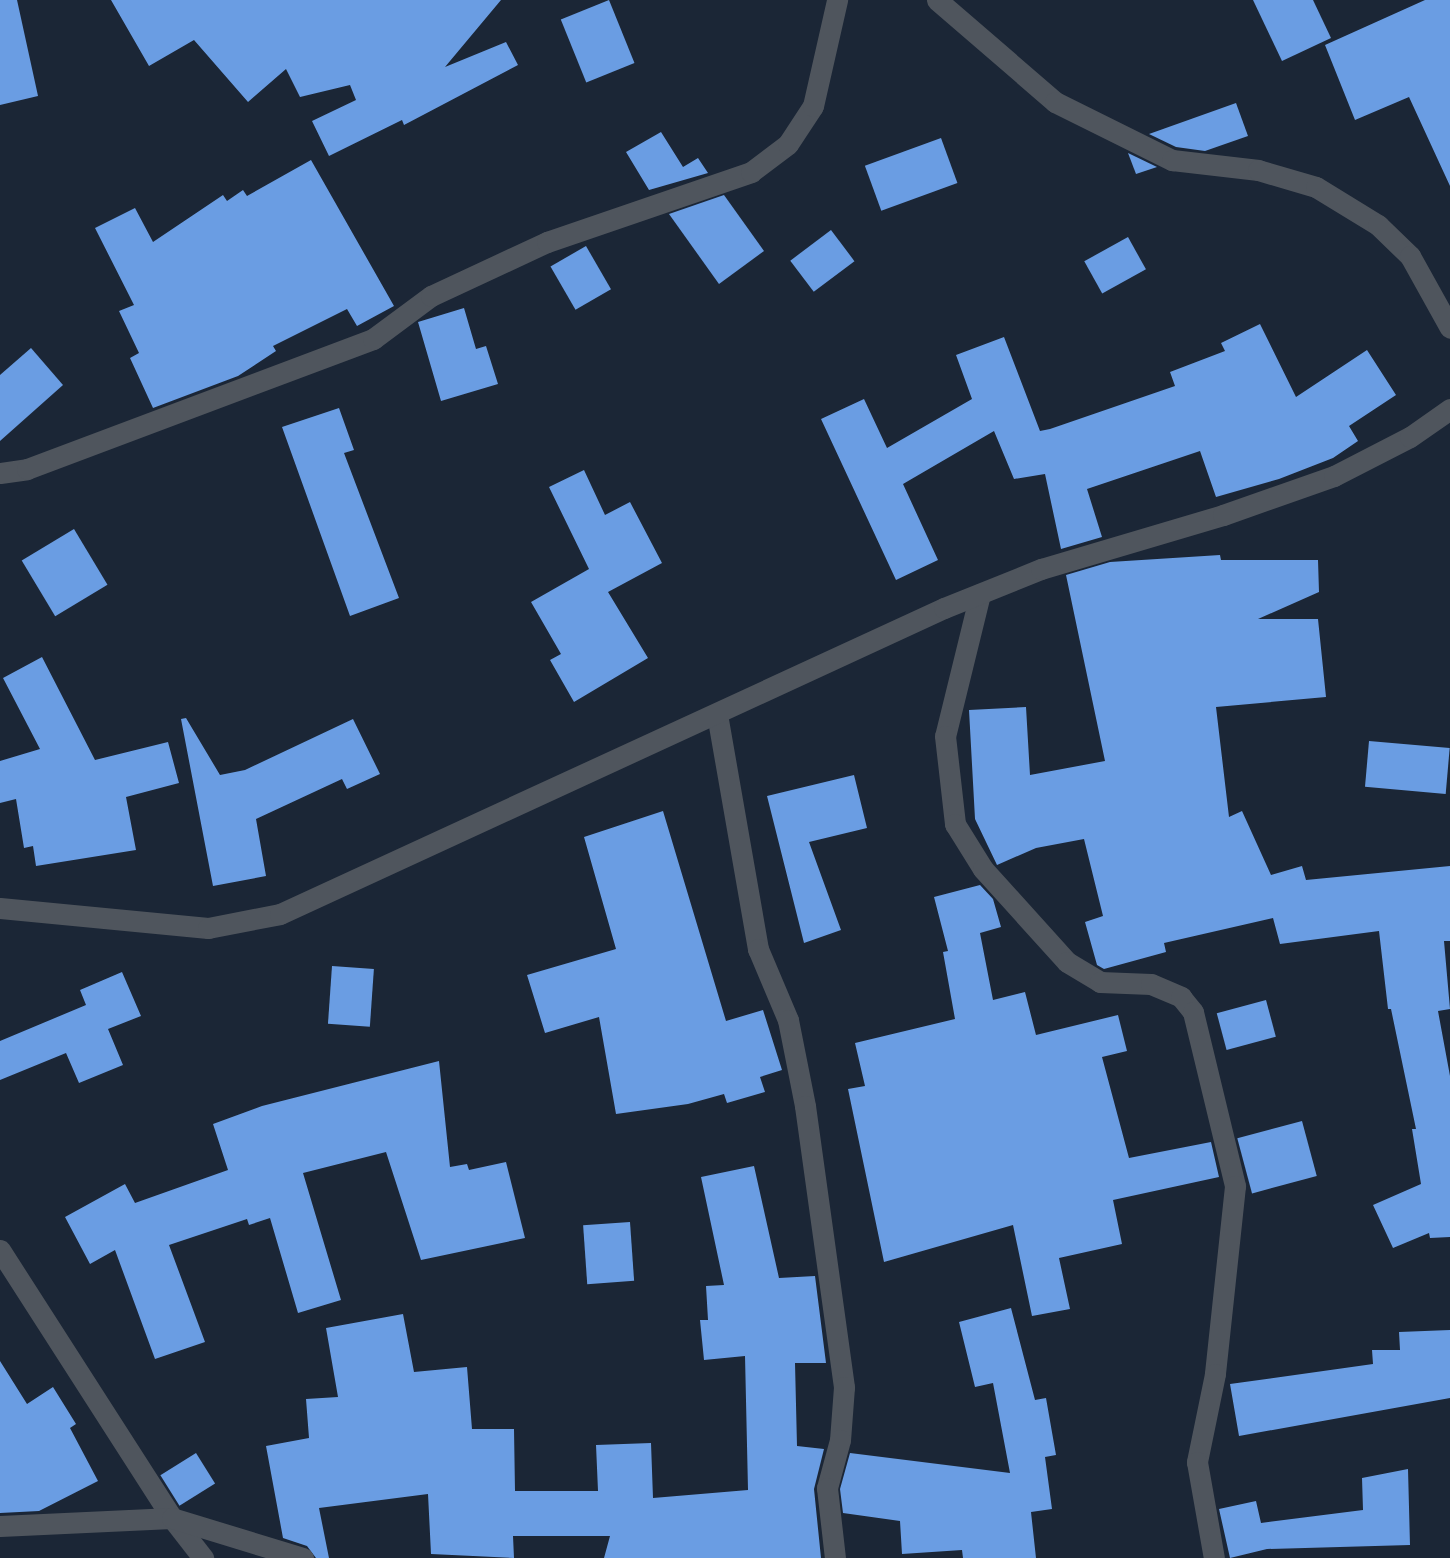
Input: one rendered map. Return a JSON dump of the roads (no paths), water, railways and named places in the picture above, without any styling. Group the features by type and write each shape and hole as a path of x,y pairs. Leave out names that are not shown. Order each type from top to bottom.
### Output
{"street":[{"path":"0,473 27,469 373,339 431,296 547,242 751,172 788,144 813,106 837,0"},
{"path":"937,0 1055,102 1172,160 1258,170 1316,187 1378,225 1410,256 1450,328"},
{"path":"0,908 208,928 281,914 981,594 1041,569 1223,515 1334,476 1410,438 1450,410"},
{"path":"981,594 945,736 955,824 983,869 1067,962 1100,982 1151,984 1181,997 1193,1012 1229,1159 1234,1200 1215,1374 1197,1462 1214,1558"},
{"path":"717,713 758,949 788,1020 805,1106 844,1387 840,1440 827,1488 835,1558"},
{"path":"0,1250 173,1518 203,1558"},
{"path":"0,1526 173,1518 303,1558"}]}
